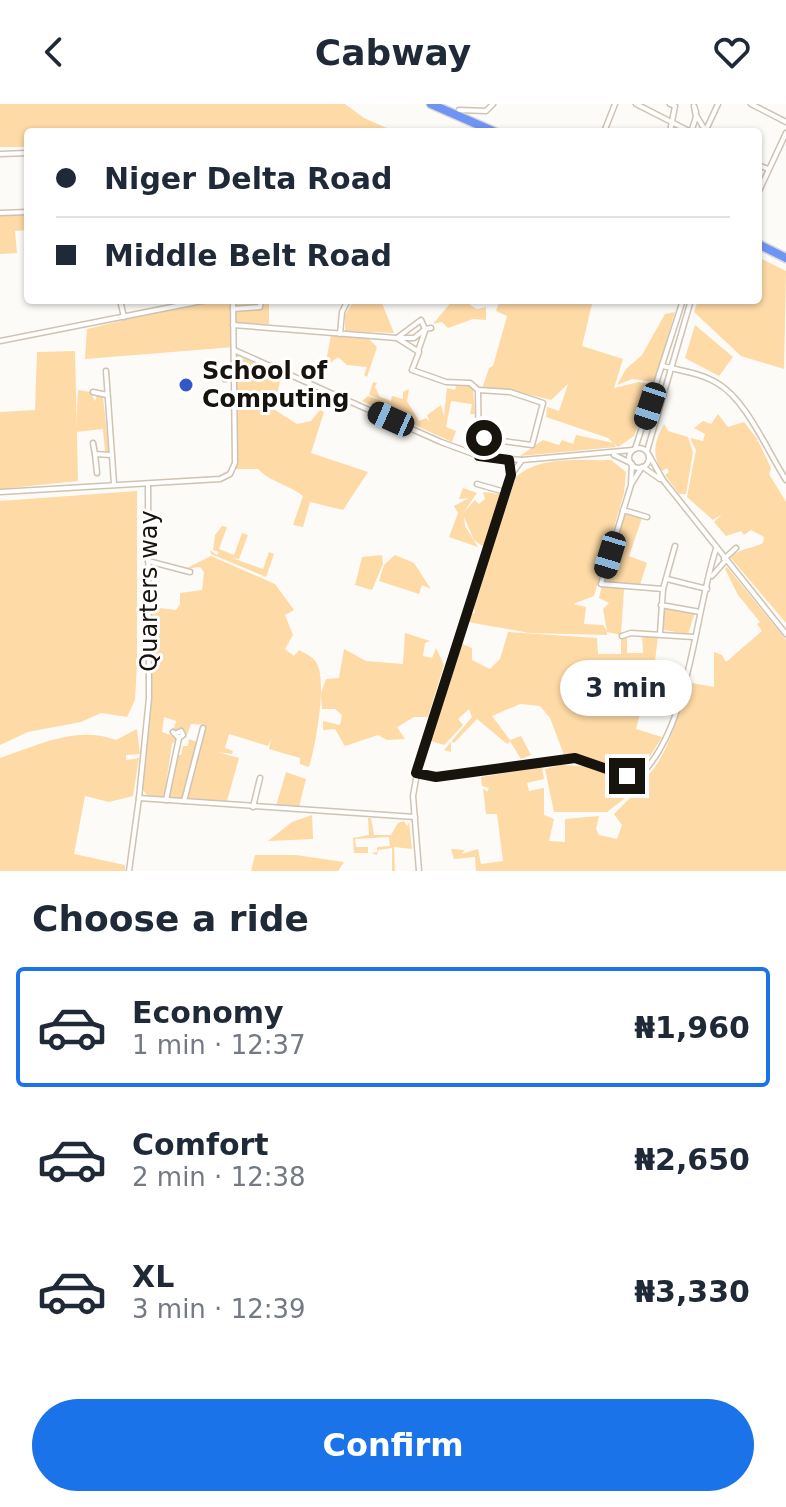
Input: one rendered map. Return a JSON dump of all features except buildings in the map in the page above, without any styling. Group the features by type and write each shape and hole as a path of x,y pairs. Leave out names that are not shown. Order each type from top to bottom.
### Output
{"highway":[{"path":"435,105 487,128"},
{"path":"762,246 786,258"}],"street":[{"path":"455,104 461,114 486,111 493,104"},
{"path":"606,128 615,104"},
{"path":"636,104 682,128"},
{"path":"670,104 675,106 677,113 672,128"},
{"path":"694,104 703,128"},
{"path":"706,128 718,104"},
{"path":"751,104 786,122"},
{"path":"692,128 696,115"},
{"path":"762,183 786,133"},
{"path":"0,154 24,153"},
{"path":"762,167 768,169"},
{"path":"0,213 24,212"},
{"path":"121,304 124,317"},
{"path":"0,341 187,304"},
{"path":"0,492 220,479 230,474 235,463 233,304"},
{"path":"233,309 260,307 260,304"},
{"path":"340,334 346,304"},
{"path":"631,485 634,449 682,304"},
{"path":"663,589 601,584 631,485 648,453 690,304"},
{"path":"397,338 420,314"},
{"path":"417,320 421,320 428,329"},
{"path":"233,325 397,338 414,338 428,329"},
{"path":"428,329 412,370 446,382 470,383 478,390 510,392 543,403 532,445 479,438"},
{"path":"397,338 418,351"},
{"path":"234,350 479,456 522,460 612,454 634,449 648,453 663,480 786,634"},
{"path":"663,366 717,382 731,395 786,480"},
{"path":"106,371 114,485"},
{"path":"225,379 234,378"},
{"path":"478,390 479,456"},
{"path":"93,392 107,395"},
{"path":"93,443 97,473"},
{"path":"95,454 111,455"},
{"path":"612,454 643,467 663,480"},
{"path":"509,460 511,475"},
{"path":"419,871 416,773 505,492 511,475 522,460"},
{"name":"Quarters way","path":"129,871 149,698 148,484"},
{"path":"477,484 505,492"},
{"path":"623,510 647,517"},
{"path":"660,634 663,589 675,546"},
{"path":"707,589 718,566 736,548"},
{"path":"416,773 436,777 575,758 632,778 645,771 674,722 716,549"},
{"path":"713,560 725,559"},
{"path":"148,561 190,572"},
{"path":"667,579 707,589"},
{"path":"661,605 700,612"},
{"path":"622,636 660,634 693,637"},
{"path":"184,801 203,728"},
{"path":"166,800 178,733"},
{"path":"253,807 260,778"},
{"path":"139,798 415,817"}],"shaded area":[{"path":"0,104 345,104 364,118 387,128 24,128 24,147 0,147"},
{"path":"24,213 24,230 15,231 17,253 0,254 0,215"},
{"path":"762,259 786,271 784,369 741,356 694,312 697,304 762,304"},
{"path":"190,304 232,304 234,347 85,359 87,329"},
{"path":"234,304 269,304 269,324 235,323"},
{"path":"352,304 382,304 394,333 345,331 345,315"},
{"path":"450,304 470,304 477,309 486,307 486,320 473,319 448,328 442,322 433,324"},
{"path":"499,304 592,304 582,346 623,359 614,388 639,382 653,384 634,436 618,447 608,438 546,417 547,407 559,411 568,384 551,400 515,391 482,389 489,368 493,366 507,316 496,311"},
{"path":"675,312 654,382 632,379 617,385 626,369 642,355 665,314"},
{"path":"695,325 733,357 719,376 685,358"},
{"path":"331,335 367,337 377,347 367,377 364,375 367,367 347,365 338,357 325,367"},
{"path":"75,351 78,481 0,489 0,412 35,410 37,352"},
{"path":"236,355 281,374 275,410 297,424 311,421 320,410 324,412 311,453 368,472 343,510 310,502 303,527 293,525 303,496 258,469 236,469"},
{"path":"373,382 377,383 375,387 380,397 391,401 392,396 403,399 403,392 409,389 407,401 419,421 426,418 430,422 427,415 441,405 444,416 447,388 455,390 457,383 467,384 473,389 475,414 470,414 472,404 451,401 446,427 456,431 452,442 362,401 368,396 387,402 369,395"},
{"path":"78,390 90,392 95,401 97,395 103,397 109,452 105,452 103,429 76,432"},
{"path":"718,414 728,427 744,422 758,440 754,442 758,441 771,468 769,474 786,502 786,623 730,557 763,543 764,537 751,530 744,535 741,531 726,536 714,522 722,514 713,520 687,497 696,450 690,438 703,441 705,434 694,428 703,421 711,424"},
{"path":"664,424 668,431 688,437 693,452 686,494 679,494 665,475 669,472 667,468 662,471 656,458 657,442"},
{"path":"576,435 614,443 616,447 520,456 543,440 559,445 562,440 573,444"},
{"path":"611,460 626,472 624,493 594,596 573,604 586,607 584,624 603,625 607,631 603,609 609,603 599,598 602,585 624,589 621,635 607,632 607,635 530,633 468,622 470,614 475,613 473,605 516,477 549,462"},
{"path":"463,488 477,493 463,513 475,500 479,504 485,499 483,492 500,494 484,547 474,540 464,517 465,526 478,547 449,537 458,513 454,506 469,498 459,499"},
{"path":"137,491 137,665 135,700 127,717 101,713 81,722 28,732 0,745 0,501"},
{"path":"625,513 642,518 629,556 647,563 640,585 604,581"},
{"path":"222,526 227,527 219,549 234,555 242,533 248,535 239,559 232,558 263,569 269,552 274,554 266,577 211,554 210,550 217,555 219,552 213,550 215,535"},
{"path":"382,555 383,564 372,590 355,585 362,557"},
{"path":"395,555 414,563 431,589 422,585 419,594 379,581 384,565"},
{"path":"211,556 275,584 294,610 285,615 293,635 285,649 294,656 299,650 310,656 317,663 320,675 319,716 312,757 309,767 300,764 300,758 269,749 271,739 268,746 229,734 225,748 233,751 232,754 217,752 239,758 227,801 186,798 206,725 191,724 187,735 181,728 173,732 176,721 164,717 162,732 178,738 172,744 164,797 147,795 141,788 150,712 151,607 176,610 180,604 180,593 202,590 204,572 200,567 185,569"},
{"path":"727,567 786,640 786,871 476,871 475,857 454,859 451,849 465,850 461,854 478,849 481,864 503,861 497,814 486,814 483,788 487,792 489,788 482,786 481,777 542,767 544,779 527,783 529,791 544,788 544,815 554,819 549,841 565,842 565,819 599,816 596,829 599,835 617,839 622,825 614,814 633,795 634,785 645,778 663,754 675,725 686,682 714,687 714,652 722,655 726,662 762,631 757,624 760,622 738,595 725,569"},
{"path":"664,608 695,612 688,634 664,630"},
{"path":"508,632 597,638 598,654 621,654 621,637 627,636 627,653 643,653 642,635 658,636 653,678 649,675 644,696 675,702 671,711 664,712 642,706 636,729 662,737 640,772 621,771 584,757 564,755 550,718 540,706 520,704 492,716 510,740 521,736 531,755 521,759 510,741 507,744 477,719 454,743 451,741 472,717 469,709 458,719 463,725 444,745 431,741 462,644 472,648 472,660 490,669 500,659"},
{"path":"405,633 430,641 425,643 423,656 432,658 436,648 444,665 428,717 414,717 397,727 405,739 387,740 378,735 345,746 335,729 323,730 323,721 340,725 342,715 335,709 322,709 321,693 326,679 339,678 344,649 366,661 403,664"},
{"path":"137,729 140,754 126,755 126,760 139,758 133,796 109,802 85,796 74,854 125,865 125,871 0,871 0,758 58,738 87,735 116,740"},
{"path":"189,739 197,742 183,799 167,797 176,755 181,755"},
{"path":"561,765 588,766 630,784 629,795 607,812 554,812 545,769"},
{"path":"286,772 306,779 299,807 276,806"},
{"path":"312,815 313,839 268,841 292,822"},
{"path":"368,818 371,818 374,835 391,835 398,823 404,821 407,826 409,822 412,849 394,847 395,871 392,871 392,848 378,850 377,855 371,853 377,852 377,847 390,846 389,837 355,839 356,847 368,847 368,853 354,853 353,838 369,835"},
{"path":"255,855 296,855 344,862 338,871 251,871"}],"place":[{"name":"School of Computing","path":"186,385"}],"route":[{"path":"484,438 479,438 479,456 509,460 511,475 416,773 426,778 575,758 627,776"}]}
